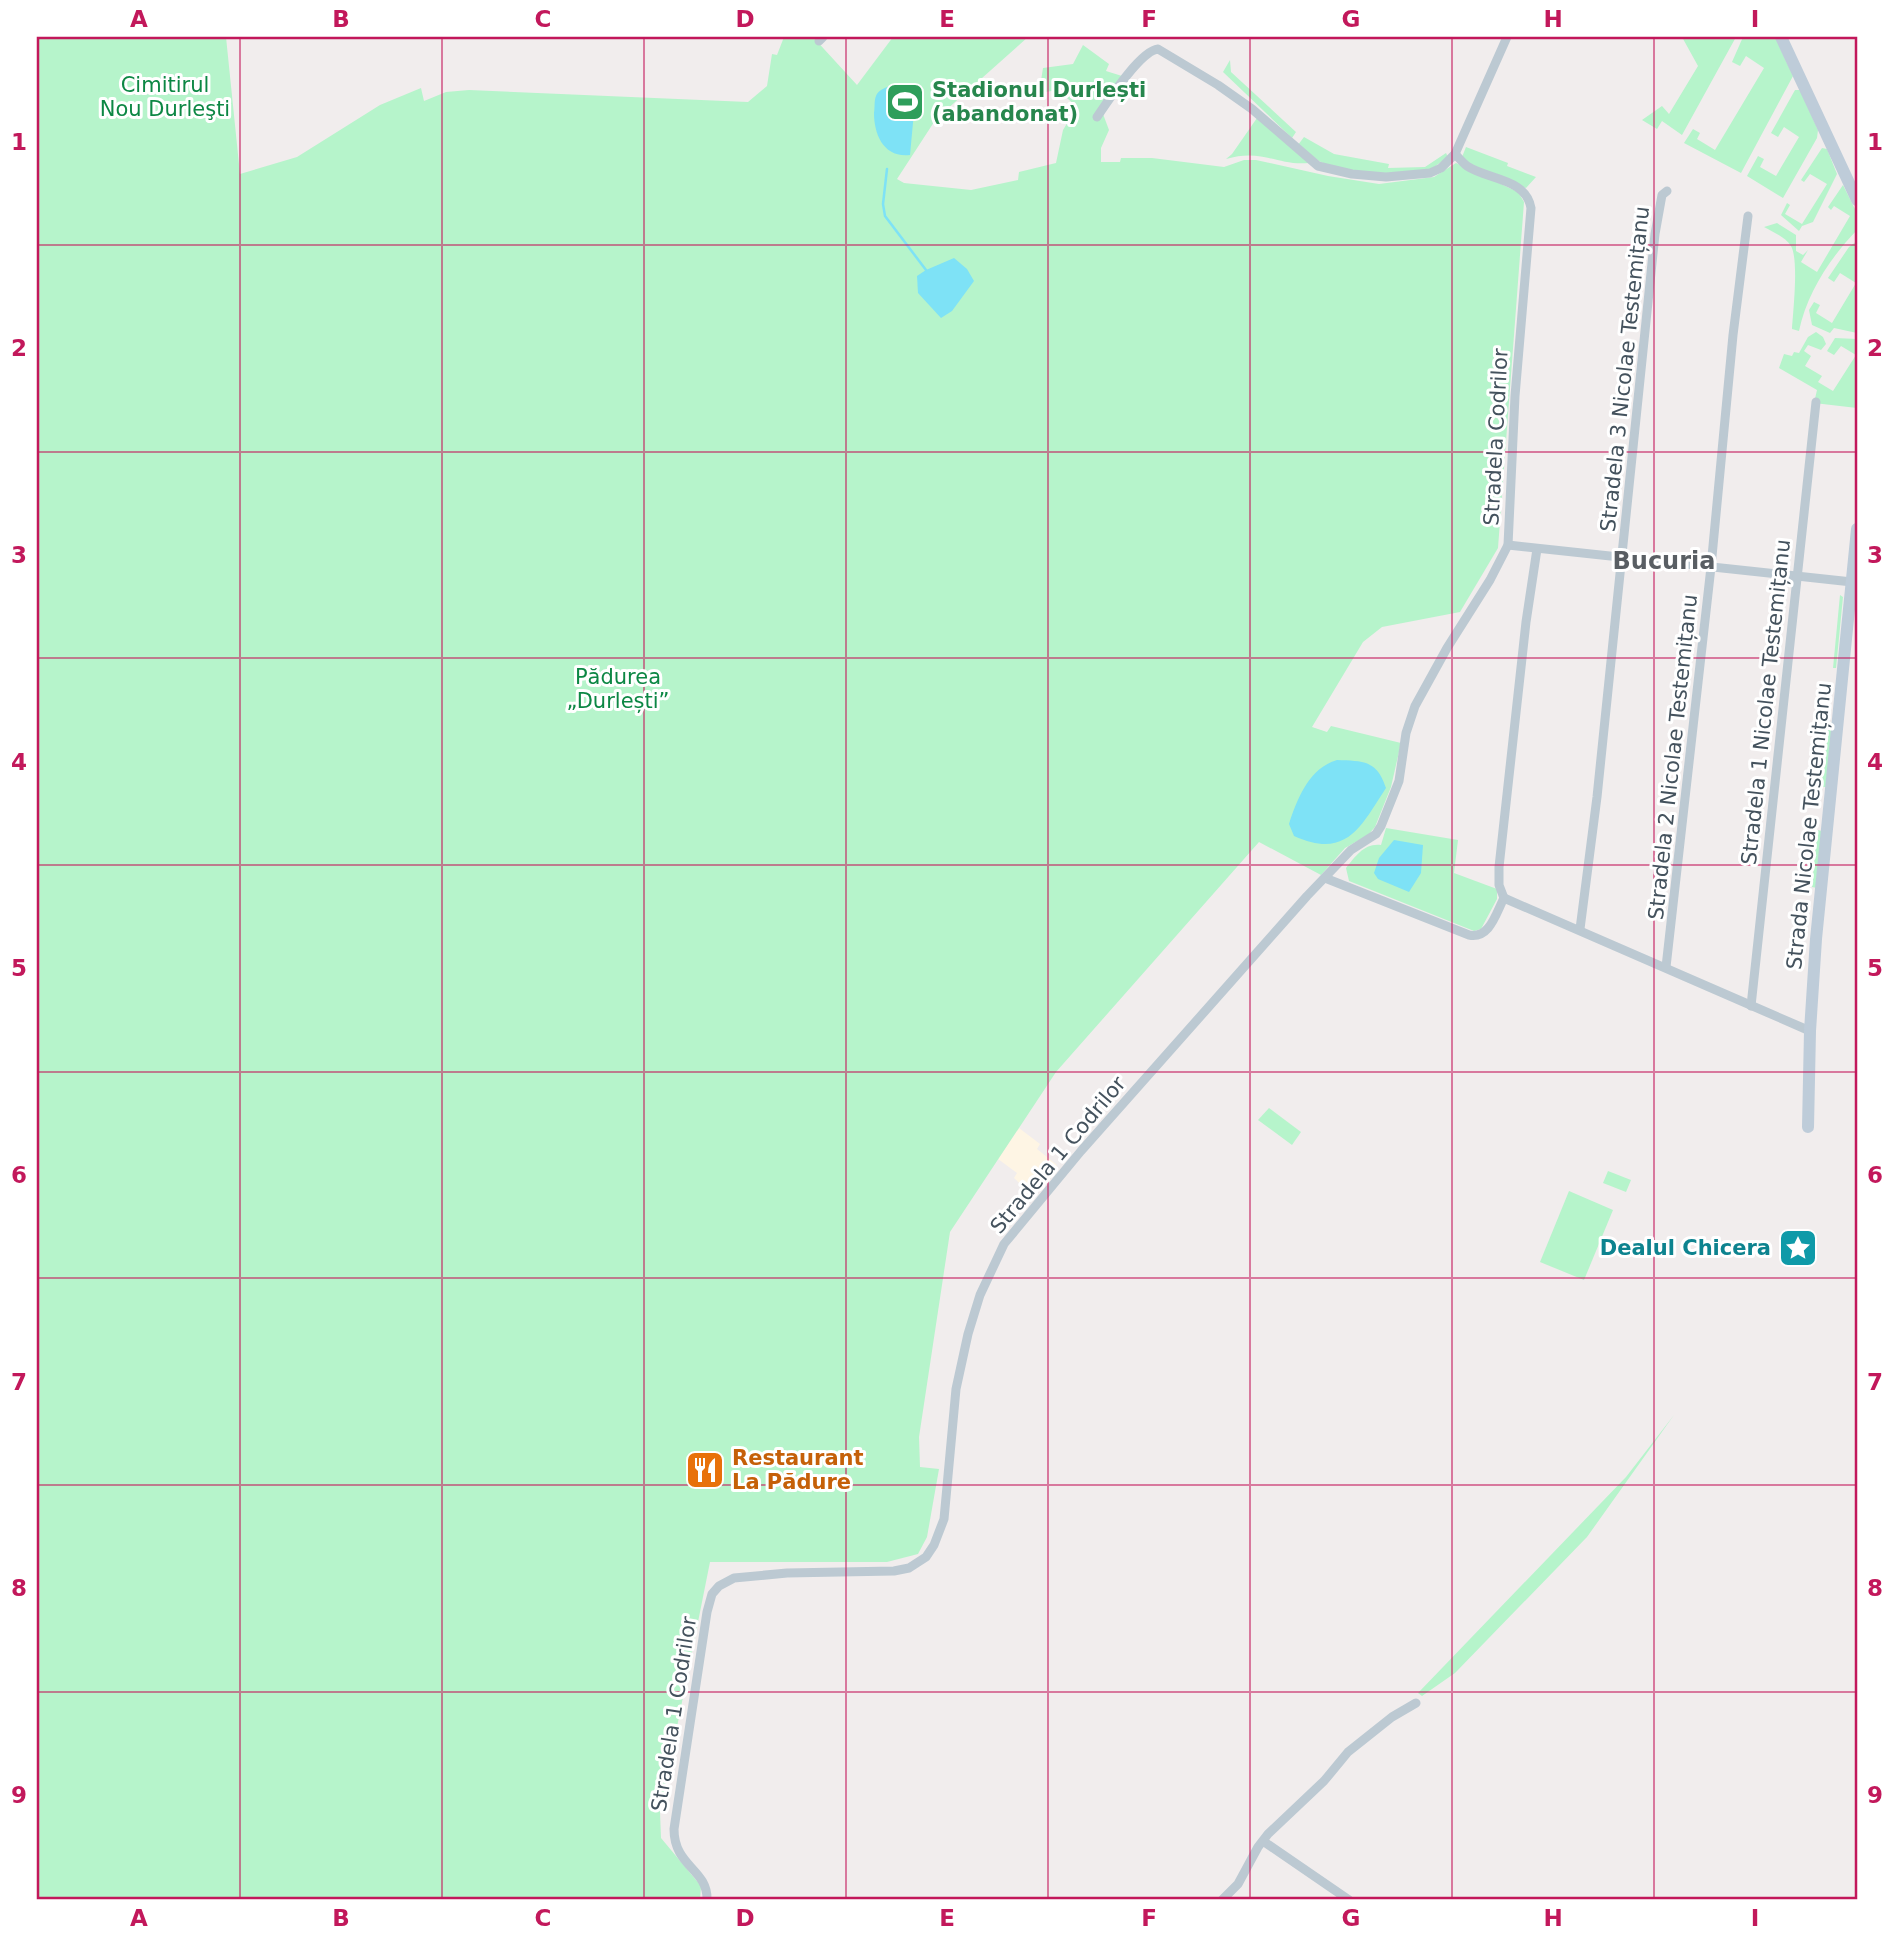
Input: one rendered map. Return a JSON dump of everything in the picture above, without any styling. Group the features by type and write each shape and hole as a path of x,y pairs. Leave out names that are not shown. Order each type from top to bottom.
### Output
{"street":[{"path":"1097,117 1121,84 1155,48 1189,66 1252,109 1318,166 1352,174 1386,177 1430,173 1441,168 1455,154 1507,37"},
{"path":"1781,37 1857,200"},
{"name":"Stradela Codrilor","path":"1325,878 1351,850 1376,834 1381,826 1399,781 1406,733 1415,706 1508,545 1515,396 1531,208 1529,200 1520,188 1466,166 1455,154"},
{"name":"Stradela 3 Nicolae Testemițanu","path":"1580,929 1594,823 1655,233 1662,195 1667,191"},
{"name":"Stradela 2 Nicolae Testemițanu","path":"1666,967 1748,216"},
{"name":"Stradela 1 Nicolae Testemițanu","path":"1751,1006 1816,402"},
{"name":"Strada Nicolae Testemițanu","path":"1808,1127 1810,1031 1857,529"},
{"path":"1508,545 1852,582"},
{"path":"1537,549 1527,610 1499,867 1499,885 1504,898 1810,1031"},
{"path":"1325,878 1475,936 1487,930 1504,898"},
{"name":"Stradela 1 Codrilor","path":"706,1900 707,1891 702,1879 681,1857 674,1836 707,1612 712,1594 719,1586 734,1578 787,1573 894,1571 909,1568 926,1557 944,1519 956,1389 968,1334 980,1295 1004,1244 1081,1151 1325,878"},
{"path":"1222,1900 1238,1884 1263,1841 1286,1815 1319,1786 1357,1743 1416,1703"},
{"path":"1263,1841 1349,1900"}],"shaded area":[{"path":"1019,1128 1040,1144 1037,1149 1057,1165 1031,1194 1014,1178 1017,1173 998,1159"}],"green space":[{"name":"Pădurea „Durlești”","path":"37,37 226,37 240,174 297,157 380,105 421,88 424,101 446,92 469,90 748,102 767,86 772,54 777,55 784,37 813,37 857,85 893,37 1028,37 936,119 897,179 904,183 971,190 1018,180 1019,172 1056,163 1063,130 1077,107 1058,90 1039,93 1043,68 1073,64 1083,45 1109,64 1106,71 1122,76 1128,82 1122,85 1103,114 1109,130 1101,148 1101,162 1120,162 1121,158 1152,158 1224,167 1244,160 1256,160 1379,184 1434,177 1456,163 1518,192 1524,202 1498,548 1460,612 1382,627 1363,642 1312,727 1327,732 1331,726 1401,743 1391,787 1375,827 1368,835 1345,848 1321,875 1259,842 1056,1072 950,1232 919,1437 920,1467 939,1469 927,1537 918,1554 887,1562 710,1562 660,1812 661,1838 701,1886 700,1900 37,1900"},
{"path":"1682,37 1736,37 1682,135 1662,121 1657,129 1642,120 1662,106 1669,114 1698,66"},
{"path":"1743,37 1775,37 1793,76 1741,173 1684,143 1693,129 1700,133 1697,139 1715,150 1764,68 1746,56 1740,66 1732,62"},
{"path":"1230,60 1231,72 1296,132 1292,138 1223,72"},
{"path":"1795,90 1800,90 1818,130 1817,138 1783,198 1747,176 1758,156 1764,159 1760,167 1776,176 1799,137 1784,127 1778,137 1771,133"},
{"path":"1257,118 1309,163 1250,155 1226,159"},
{"path":"1304,137 1334,154 1389,164 1388,168 1425,167 1446,153 1448,157 1430,170 1385,174 1333,168 1298,145"},
{"path":"1466,147 1536,177 1526,188 1467,163 1462,157"},
{"path":"1822,148 1827,149 1837,174 1813,222 1802,226 1799,231 1781,215 1787,203 1790,205 1785,214 1802,224 1827,184 1810,174 1804,182 1801,180"},
{"path":"1843,185 1857,213 1857,230 1821,277 1808,303 1799,331 1792,329 1795,286 1793,253 1786,240 1764,227 1777,223 1796,235 1796,251 1803,255 1808,250 1801,262 1817,272 1850,216 1834,206 1831,210 1828,207"},
{"path":"1857,241 1857,333 1834,328 1830,333 1812,325 1809,310 1814,302 1820,305 1816,313 1832,323 1856,283 1840,273 1834,282 1828,278 1849,247"},
{"path":"1816,332 1823,337 1826,344 1821,350 1808,345 1804,351 1811,356 1805,366 1822,376 1818,382 1833,391 1856,355 1841,346 1834,355 1827,351 1835,338 1857,339 1857,408 1814,403 1817,390 1779,368 1784,354 1792,356 1794,352 1799,353 1808,337"},
{"path":"1840,595 1843,597 1836,668 1833,668"},
{"path":"1827,722 1833,723 1826,787 1820,787"},
{"path":"1386,828 1458,840 1454,873 1497,889 1497,899 1481,929 1474,931 1349,881 1346,868 1365,848 1381,845"},
{"path":"1817,830 1822,831 1817,888 1812,887"},
{"path":"1269,1108 1301,1132 1292,1145 1258,1120"},
{"path":"1608,1171 1631,1180 1626,1192 1603,1183"},
{"path":"1569,1191 1613,1210 1584,1280 1540,1262"},
{"path":"1674,1415 1587,1537 1455,1673 1422,1696 1418,1693 1626,1477"}],"water":[{"path":"890,86 915,101 910,155 893,153 887,149 876,129 875,98 880,91"},
{"path":"954,258 967,269 974,281 952,311 941,318 918,293 917,276"},
{"path":"1337,760 1368,764 1378,772 1386,788 1360,826 1340,841 1327,844 1294,836 1289,824 1306,786 1319,770"},
{"path":"1394,840 1423,845 1421,873 1409,892 1378,879 1374,873 1379,858"}],"waterway":[{"path":"887,169 883,204 885,216 926,270"}],"place":[{"name":"Stadionul Durlești (abandonat)","path":"905,102"},
{"name":"Dealul Chicera","path":"1798,1248"},
{"name":"Restaurant La Pădure","path":"705,1470"}],"district":[{"name":"Bucuria","path":"1664,561"}],"park label":[{"name":"Cimitirul Nou Durleşti","path":"165,97"}]}
